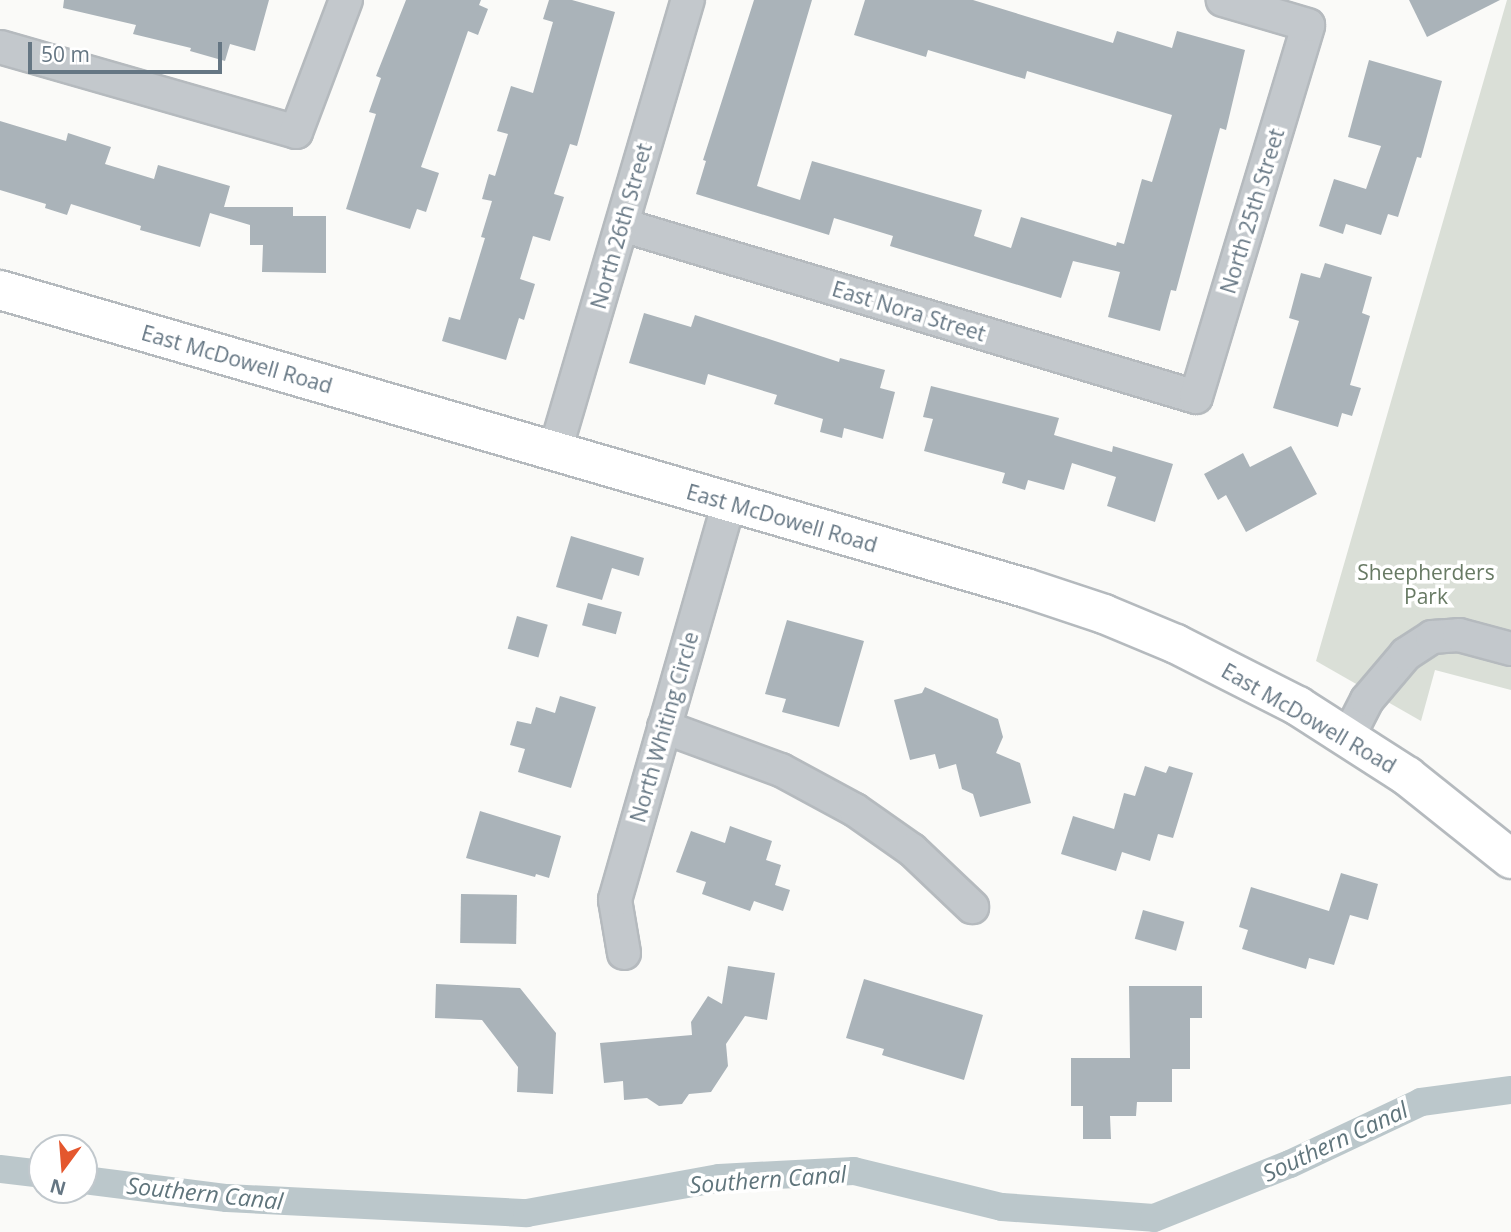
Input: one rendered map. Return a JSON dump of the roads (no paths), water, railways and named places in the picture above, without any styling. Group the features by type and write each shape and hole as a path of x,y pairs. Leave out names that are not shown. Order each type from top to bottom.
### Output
{"main road":[{"name":"East McDowell Road","path":"0,290 1026,588 1104,614 1243,677 1348,737 1407,776 1511,859"}],"street":[{"path":"0,47 296,132 346,0"},
{"name":"North 26th Street","path":"555,451 688,0"},
{"name":"North 25th Street","path":"1196,397 1308,25 1223,0"},
{"name":"East Nora Street","path":"622,225 1196,397"},
{"name":"North Whiting Circle","path":"624,953 615,900 729,503"},
{"path":"1348,737 1367,700 1406,654 1432,636 1459,635 1511,649"},
{"path":"664,727 781,770 855,810 912,850 972,907"}],"waterway":[{"name":"Southern Canal","path":"98,1182 227,1198 527,1213 719,1178 854,1171 1002,1207 1154,1218 1290,1164 1421,1102 1511,1090"},
{"name":"Southern Canal","path":"0,1169 28,1172"}],"park label":[{"name":"Sheepherders Park","path":"1426,584"}]}
